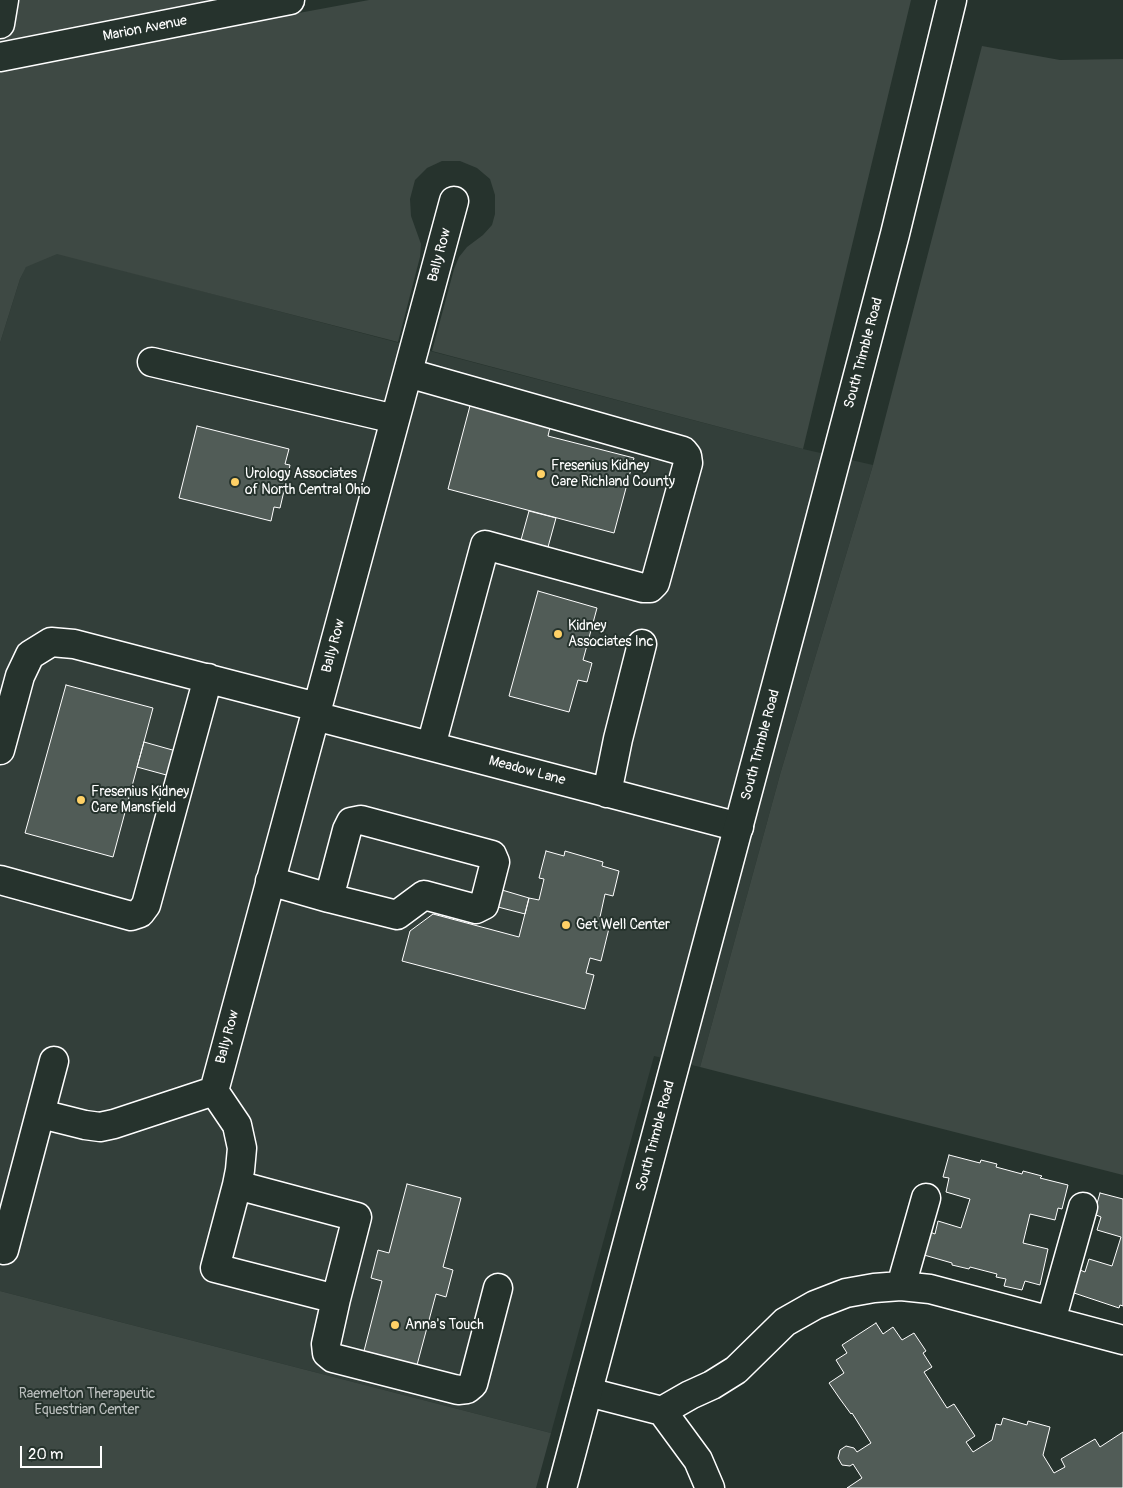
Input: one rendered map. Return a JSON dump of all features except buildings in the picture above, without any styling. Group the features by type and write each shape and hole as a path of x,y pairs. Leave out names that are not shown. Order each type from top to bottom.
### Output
{"street":[{"path":"0,24 4,0"},
{"name":"Marion Avenue","path":"0,58 290,0"},
{"name":"South Trimble Road","path":"562,1488 895,234 952,0"},
{"name":"Bally Row","path":"214,1091 454,201"},
{"path":"152,362 395,419"},
{"path":"408,374 683,452 687,456 688,463 655,583 650,588 642,588 485,545 431,746"},
{"name":"Meadow Lane","path":"0,750 20,676 30,654 51,642 74,644 208,678 431,746 739,827"},
{"path":"607,793 618,739 642,644"},
{"path":"0,880 131,916 140,913 146,905 208,678"},
{"path":"270,881 329,898 397,915 424,895 476,909 484,904 495,862 492,854 361,820 351,822 347,830 329,898"},
{"path":"4,1250 54,1061"},
{"path":"41,1114 85,1125 100,1126 114,1124 214,1091 237,1125 242,1148 237,1185 215,1268 336,1299"},
{"path":"237,1185 357,1217 326,1344 327,1353 333,1358 458,1390 467,1389 473,1384 498,1288"},
{"path":"900,1286 926,1198"},
{"path":"1051,1321 1083,1207"},
{"path":"662,1411 736,1370 785,1322 815,1305 846,1293 874,1288 900,1286 930,1289 1123,1340"},
{"path":"588,1392 662,1411 698,1460 710,1488"}],"shaded area":[{"path":"57,253 803,449 873,465 781,771 700,1067 654,1056 551,1433 0,1291 0,343 20,279 26,266"}],"green space":[{"path":"0,0 216,0 0,43"},
{"path":"369,0 911,0 803,449 432,351 459,257 467,247 483,235 492,225 495,214 495,195 490,179 477,168 460,161 442,161 427,168 415,180 410,199 411,216 421,244 420,257 398,342 57,254 26,267 20,279 0,343 0,72 196,32"},
{"path":"982,46 1060,60 1123,59 1123,1175 700,1067 781,771 873,465"},
{"name":"Raemelton Therapeutic Equestrian Center","path":"0,1291 551,1433 536,1488 0,1488"}],"place":[{"name":"Fresenius Kidney Care Richland County","path":"541,474"},
{"name":"Urology Associates of North Central Ohio","path":"235,482"},
{"name":"Kidney Associates Inc","path":"558,634"},
{"name":"Fresenius Kidney Care Mansfield","path":"81,800"},
{"name":"Get Well Center","path":"566,925"},
{"name":"Anna's Touch","path":"395,1325"}]}
